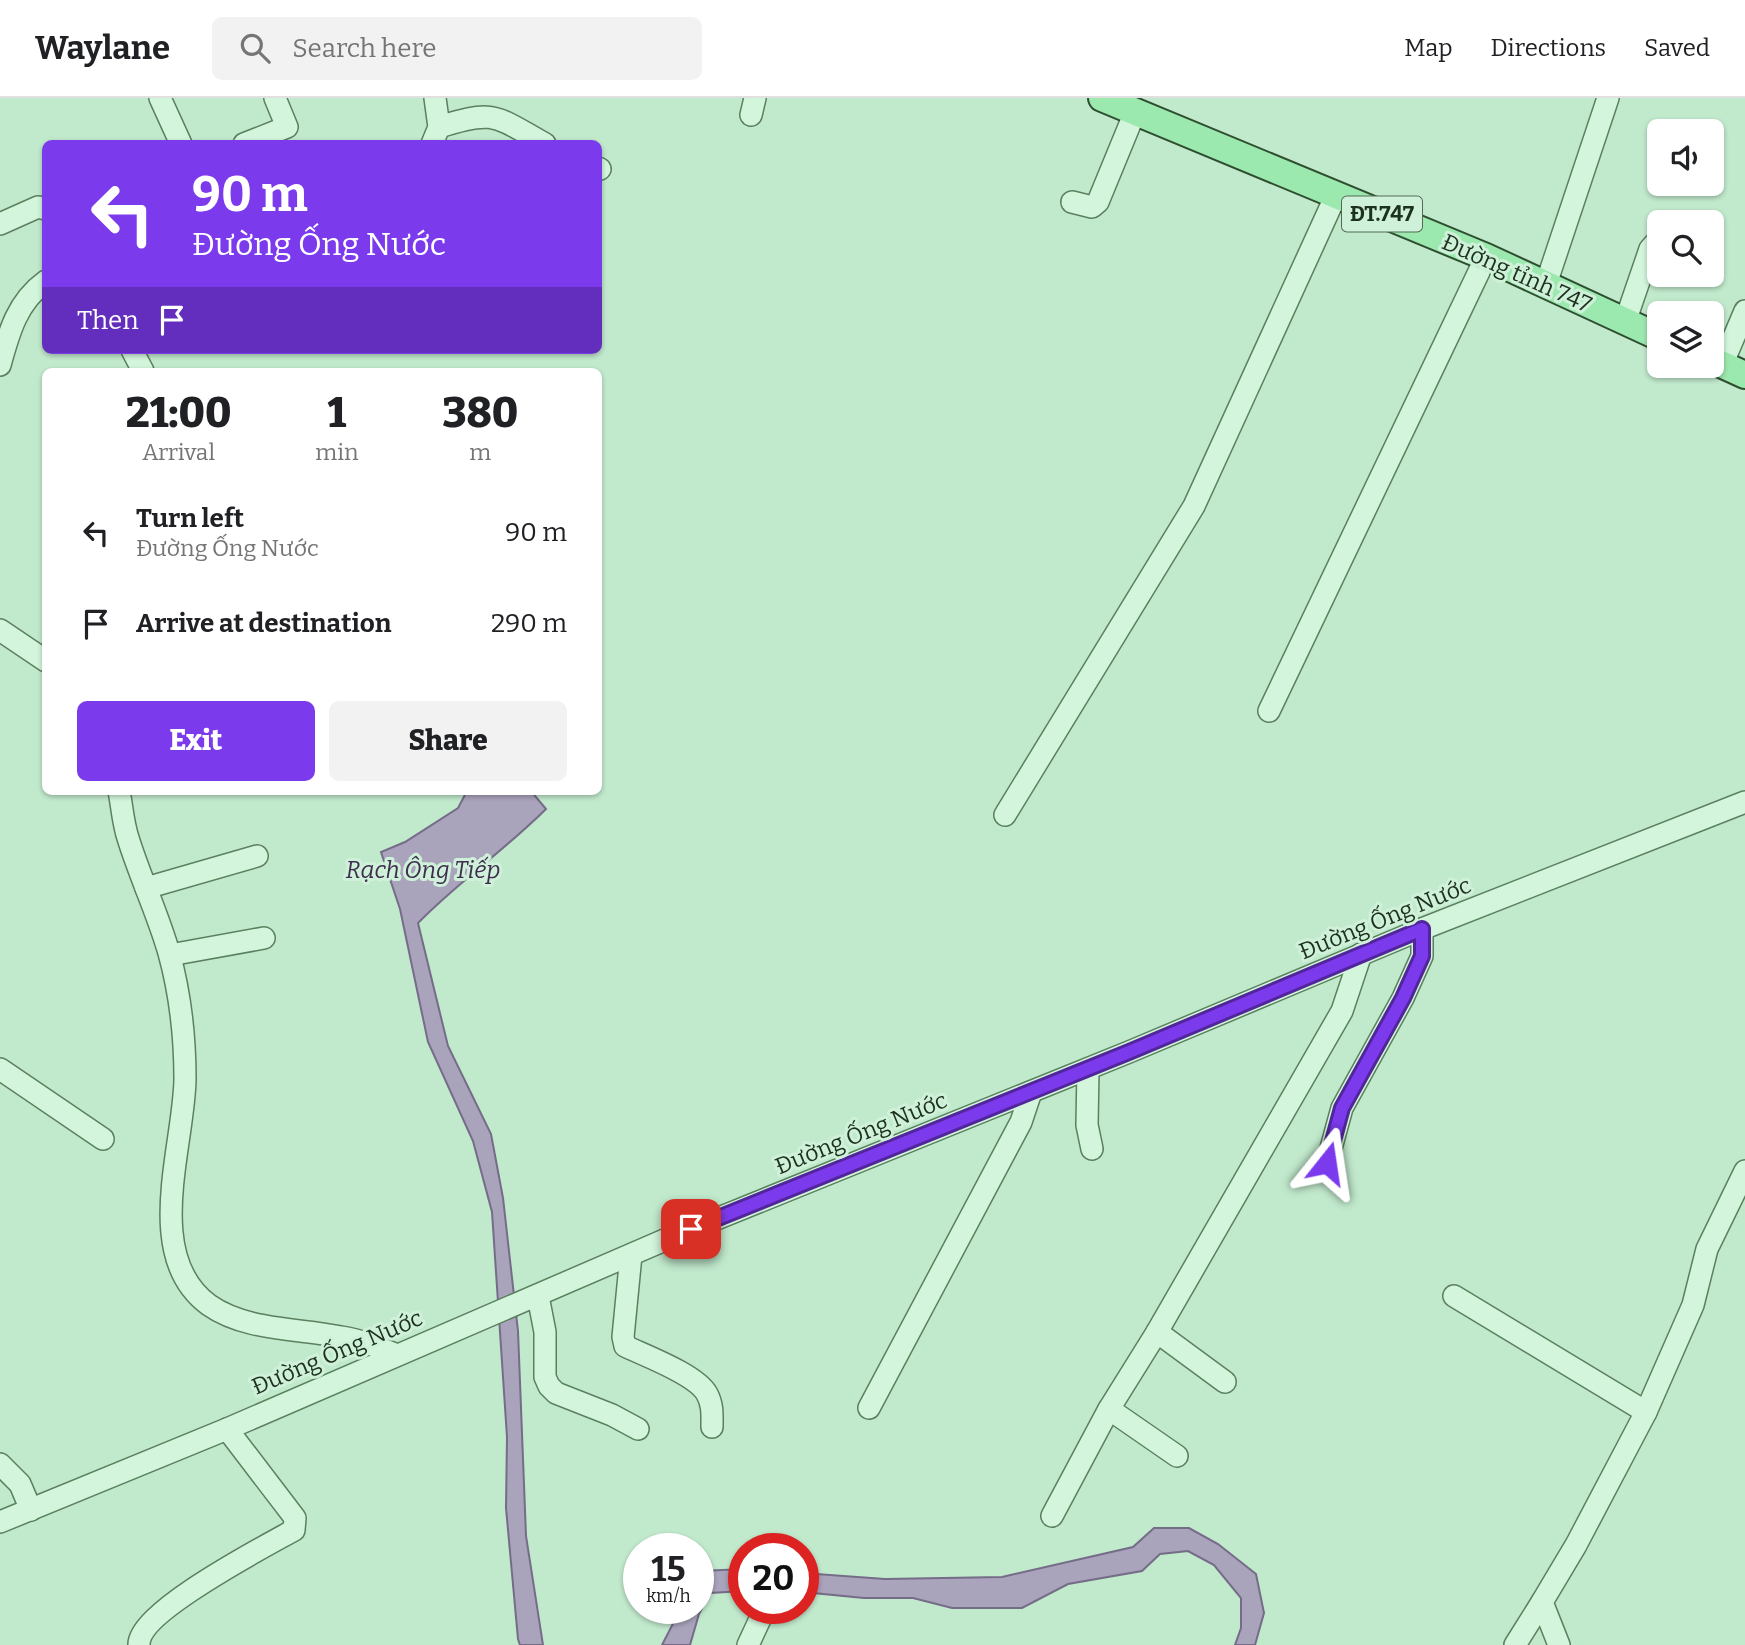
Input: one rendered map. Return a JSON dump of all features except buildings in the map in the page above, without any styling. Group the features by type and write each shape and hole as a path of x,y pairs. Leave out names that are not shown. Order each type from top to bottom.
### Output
{"main road":[{"name":"Đường tỉnh 747","path":"1102,98 1486,257 1545,287 1647,332"}],"street":[{"path":"160,98 179,140"},
{"path":"254,140 287,127 275,98"},
{"path":"435,98 435,135 476,115 495,117 538,140"},
{"path":"1545,287 1608,98"},
{"path":"1072,202 1092,207 1098,202 1135,112"},
{"path":"1005,815 1195,506 1336,195"},
{"path":"0,224 38,207 42,208"},
{"path":"1269,711 1486,257"},
{"path":"1625,322 1647,258"},
{"path":"0,365 21,305 42,285"},
{"path":"1726,367 1745,311"},
{"path":"0,630 42,658"},
{"path":"121,795 127,835 170,955 184,1036 185,1082 171,1218 174,1250 185,1281 208,1304 235,1320 354,1339 397,1355"},
{"name":"Đường Ống Nước","path":"0,1522 227,1429 631,1255 1088,1069 1422,929 1745,802"},
{"path":"146,888 257,856"},
{"path":"1327,1163 1342,1108 1403,998 1422,956 1422,929"},
{"path":"170,955 264,938"},
{"path":"1052,1516 1109,1409 1157,1332 1250,1165 1342,1011 1361,954"},
{"path":"0,1069 103,1139"},
{"path":"1088,1069 1087,1125 1092,1149"},
{"path":"869,1408 1021,1122 1031,1092"},
{"path":"1515,1645 1576,1545 1646,1412 1693,1306 1707,1249 1745,1171"},
{"path":"631,1255 623,1337 625,1346 696,1381 706,1392 712,1407 712,1427"},
{"path":"538,1296 545,1332 545,1377 549,1386 556,1393 612,1415 638,1429"},
{"path":"1454,1296 1646,1412"},
{"path":"1157,1332 1225,1382"},
{"path":"1109,1409 1177,1456"},
{"path":"139,1645 139,1638 146,1625 206,1580 294,1530 295,1518 227,1429"},
{"path":"0,1464 20,1484 31,1510"},
{"path":"1542,1602 1559,1645"},
{"path":"748,1645 758,1624"}],"water":[{"name":"Rạch Ông Tiếp","path":"465,795 534,795 546,809 418,923 448,1046 491,1134 503,1198 518,1331 526,1536 543,1645 520,1645 518,1639 506,1508 507,1437 492,1212 473,1141 428,1042 400,909 381,852 405,842 458,808"},
{"path":"1154,1528 1189,1528 1218,1544 1256,1574 1264,1613 1255,1645 1235,1645 1241,1628 1241,1598 1214,1565 1188,1551 1160,1554 1142,1571 1068,1584 1022,1608 952,1608 913,1598 864,1598 819,1594 819,1574 885,1579 1002,1577 1133,1547"},
{"path":"714,1570 728,1570 728,1592 714,1593"},
{"path":"673,1624 696,1624 690,1645 662,1645"}],"route":[{"path":"691,1229 1129,1052 1422,929 1422,956 1403,998 1342,1108 1327,1163"}]}
